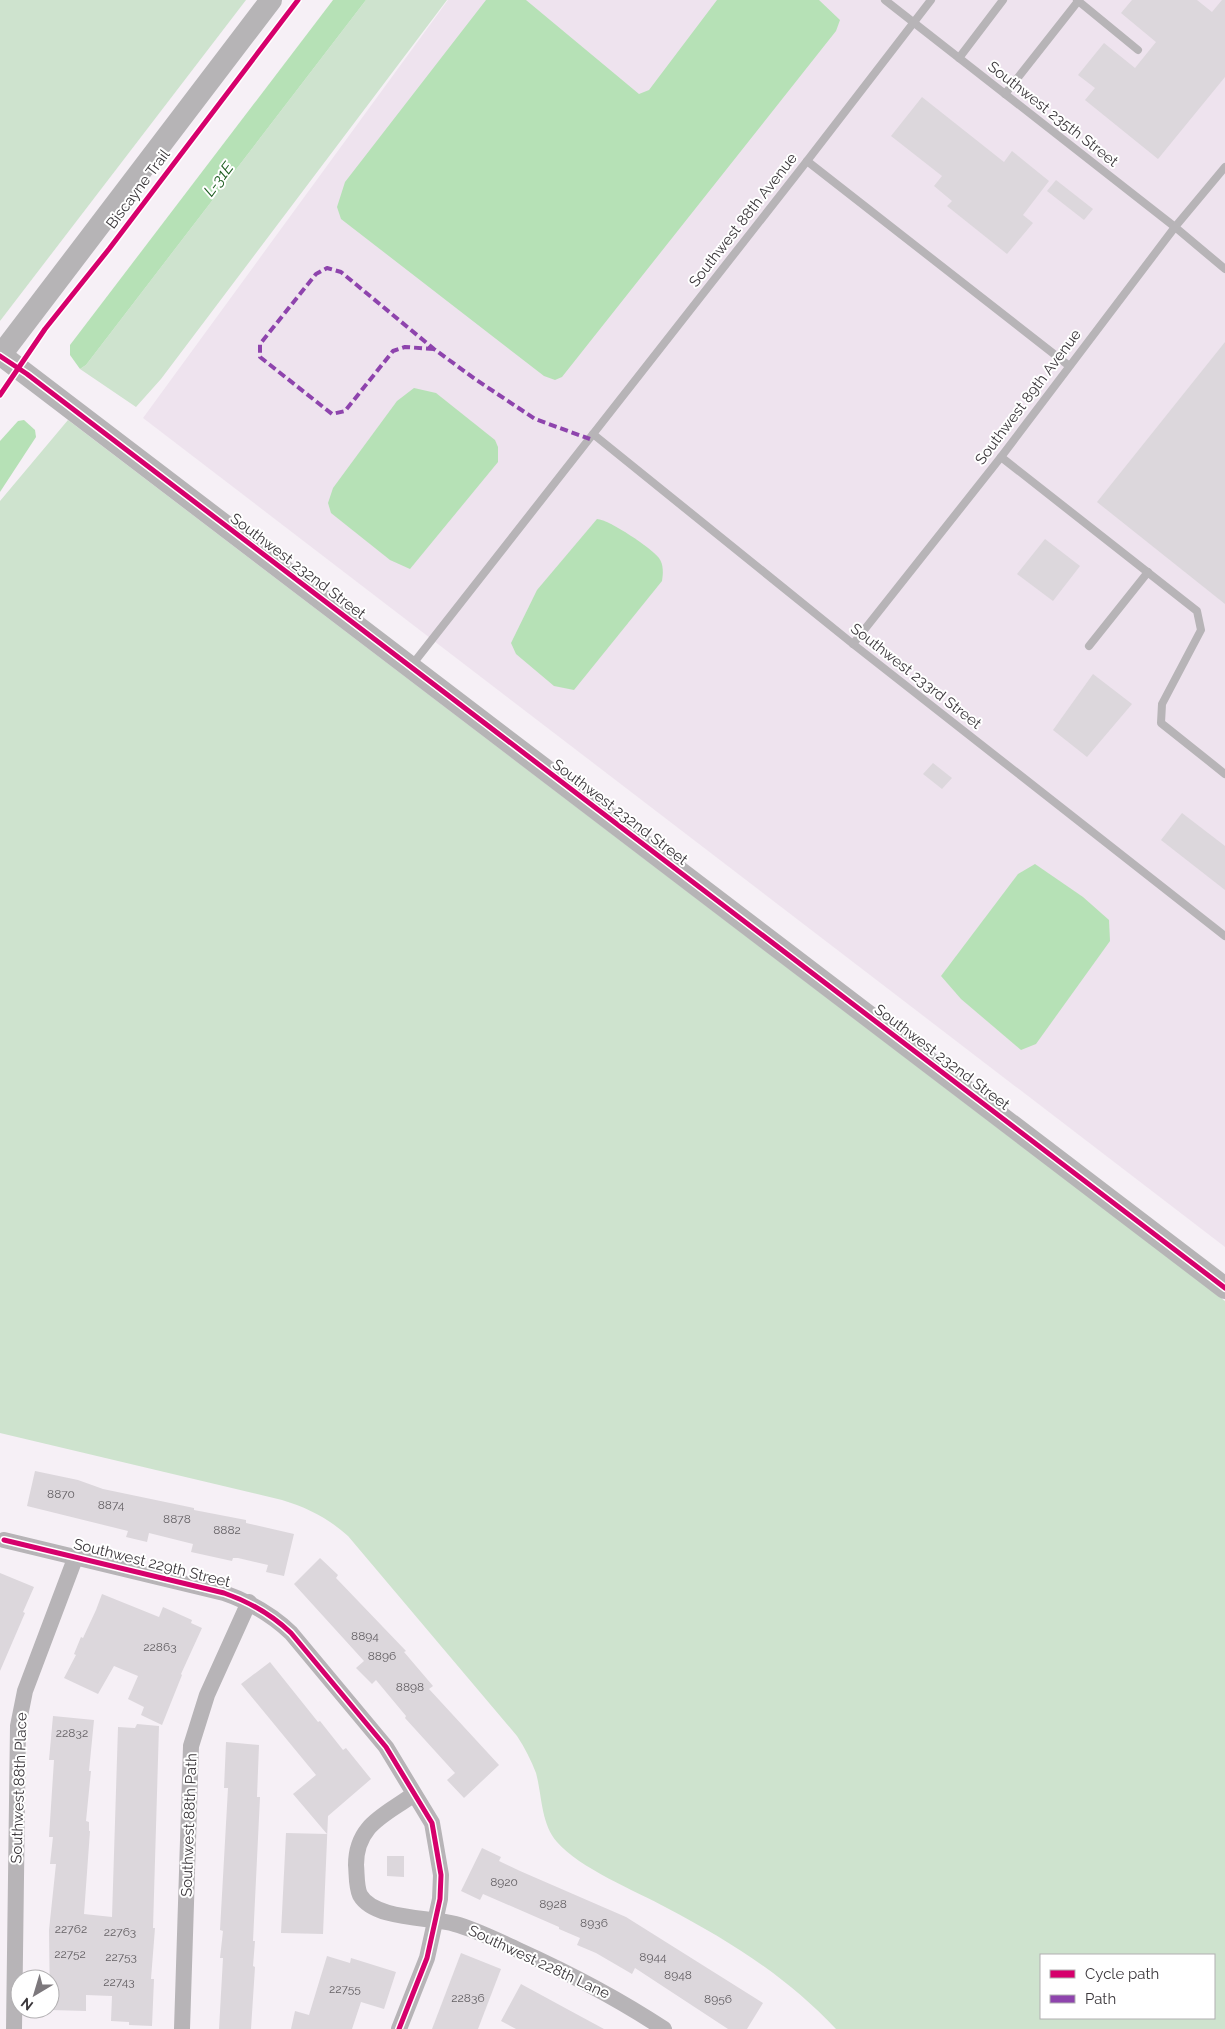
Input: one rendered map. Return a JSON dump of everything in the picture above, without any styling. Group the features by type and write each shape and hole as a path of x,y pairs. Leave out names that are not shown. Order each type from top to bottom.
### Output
{"street":[{"path":"0,355 270,0"},
{"name":"Southwest 232nd Street","path":"0,355 1225,1288"},
{"name":"Southwest 229th Street","path":"4,1540 224,1593 249,1602 278,1622 300,1644 386,1747 432,1823 441,1875 437,1919 428,1958 400,2029"},
{"name":"Southwest 88th Place","path":"14,2029 18,1726 25,1691 76,1556"},
{"name":"Southwest 88th Path","path":"182,2029 191,1746 198,1719 215,1676 249,1602"},
{"name":"Southwest 228th Lane","path":"414,1794 376,1820 362,1835 357,1853 356,1881 360,1895 376,1909 415,1918 437,1919 472,1929 606,1992 664,2029"}],"lane":[{"name":"Southwest 235th Street","path":"885,0 1175,227 1225,270"},
{"name":"Southwest 88th Avenue","path":"410,667 931,0"},
{"path":"959,58 1003,0"},
{"path":"1006,94 1078,0 1138,50"},
{"path":"807,161 1068,365"},
{"name":"Southwest 89th Avenue","path":"853,644 1001,457 1068,365 1175,227 1225,167"},
{"name":"Southwest 233rd Street","path":"593,434 853,644 1225,936"},
{"path":"1001,457 1197,611 1201,630 1162,704 1161,723 1225,774"},
{"path":"1089,646 1148,572"}],"shaded area":[{"path":"0,0 246,0 0,321"},
{"path":"366,0 447,0 161,379 136,407 80,369 86,365"},
{"path":"448,0 1225,0 1225,1247 143,418"},
{"path":"68,420 1225,1301 1225,2029 836,2029 798,1993 757,1961 654,1901 593,1870 567,1852 557,1842 545,1818 536,1773 528,1754 517,1736 348,1536 333,1524 309,1510 282,1500 0,1433 0,501"}],"water":[{"name":"L-31E","path":"333,0 366,0 86,365 80,369 70,355 70,345"},
{"path":"486,0 526,0 639,94 649,90 717,0 819,0 840,20 836,31 562,377 555,380 544,376 341,219 337,207 345,182"},
{"path":"414,388 436,393 495,440 498,447 498,462 410,569 390,560 331,513 328,503 333,488 397,401"},
{"path":"24,420 35,430 36,437 0,492 0,441 18,421"},
{"path":"597,519 620,529 655,553 662,564 662,581 574,690 554,686 516,654 511,643 537,590"},
{"path":"1035,864 1083,897 1109,920 1110,941 1036,1044 1021,1050 961,999 941,976 1018,874"}],"building":[{"path":"1132,0 1197,0 1212,12 1222,0 1225,0 1225,77 1158,159 1085,100 1095,88 1078,75 1104,43 1135,68 1156,42 1121,13"},
{"path":"922,97 1004,162 1012,151 1049,181 1023,215 1033,223 1007,254 947,206 952,201 934,186 942,176 891,136"},
{"path":"1056,180 1093,209 1084,220 1047,191"},
{"path":"1225,342 1225,604 1097,502"},
{"path":"1045,539 1080,566 1053,601 1017,574"},
{"path":"1093,674 1132,704 1087,757 1053,730"},
{"path":"933,763 952,778 942,789 923,774"},
{"path":"1182,813 1225,846 1225,890 1161,840"},
{"path":"35,1471 78,1480 103,1489 246,1520 246,1523 294,1534 284,1576 266,1572 268,1565 238,1558 233,1558 232,1561 191,1552 193,1544 149,1533 147,1542 126,1537 128,1531 27,1506"},
{"path":"320,1558 338,1575 336,1578 406,1651 404,1652 433,1686 429,1689 499,1765 464,1798 447,1780 455,1773 405,1718 406,1716 376,1680 372,1684 356,1668 364,1661 294,1584"},
{"path":"0,1573 34,1587 0,1671"},
{"path":"102,1594 159,1617 163,1607 192,1620 191,1623 202,1628 181,1674 162,1725 141,1715 144,1707 128,1699 138,1676 114,1666 98,1694 64,1678"},
{"path":"270,1662 318,1722 320,1721 343,1750 346,1748 371,1779 328,1816 323,1934 281,1933 286,1833 327,1834 293,1794 316,1775 241,1684"},
{"path":"53,1716 94,1720 86,1821 89,1822 90,1831 84,1914 112,1917 118,1727 135,1728 137,1724 159,1726 153,1928 155,1928 151,1979 154,1979 152,2026 129,2025 129,2022 111,2021 112,1996 86,1995 86,2011 60,2010 60,1969 49,1969 49,1930 56,1864 50,1864 53,1837 49,1837 54,1760 49,1760"},
{"path":"226,1742 259,1745 257,1797 260,1797 253,1941 255,1941 253,1966 255,1967 251,2029 219,2029 223,1958 220,1958 223,1931 220,1930 228,1788 224,1788"},
{"path":"482,1848 501,1857 499,1861 626,1917 763,2003 747,2029 728,2029 635,1968 632,1974 596,1953 577,1945 580,1938 559,1929 559,1927 483,1894 480,1900 461,1891"},
{"path":"387,1856 404,1856 404,1877 387,1876"},
{"path":"461,1953 501,1969 478,2029 432,2029"},
{"path":"327,1956 350,1963 351,1958 396,1972 384,2009 361,2002 352,2029 291,2029 295,2011 309,2015"},
{"path":"521,1984 604,2029 516,2029 501,2021"}],"marked path":[{"path":"434,349 405,347 393,351 345,411 332,414 260,357 260,344 316,274 327,268 341,272 434,349 535,419 590,439"}],"cycle path":[{"name":"Biscayne Trail","path":"0,395 45,329 109,249 298,0"},
{"path":"0,356 27,374 1225,1288"},
{"path":"4,1540 224,1593 243,1600 268,1614 291,1633 386,1747 432,1823 441,1875 440,1899 427,1958 399,2029"}]}
